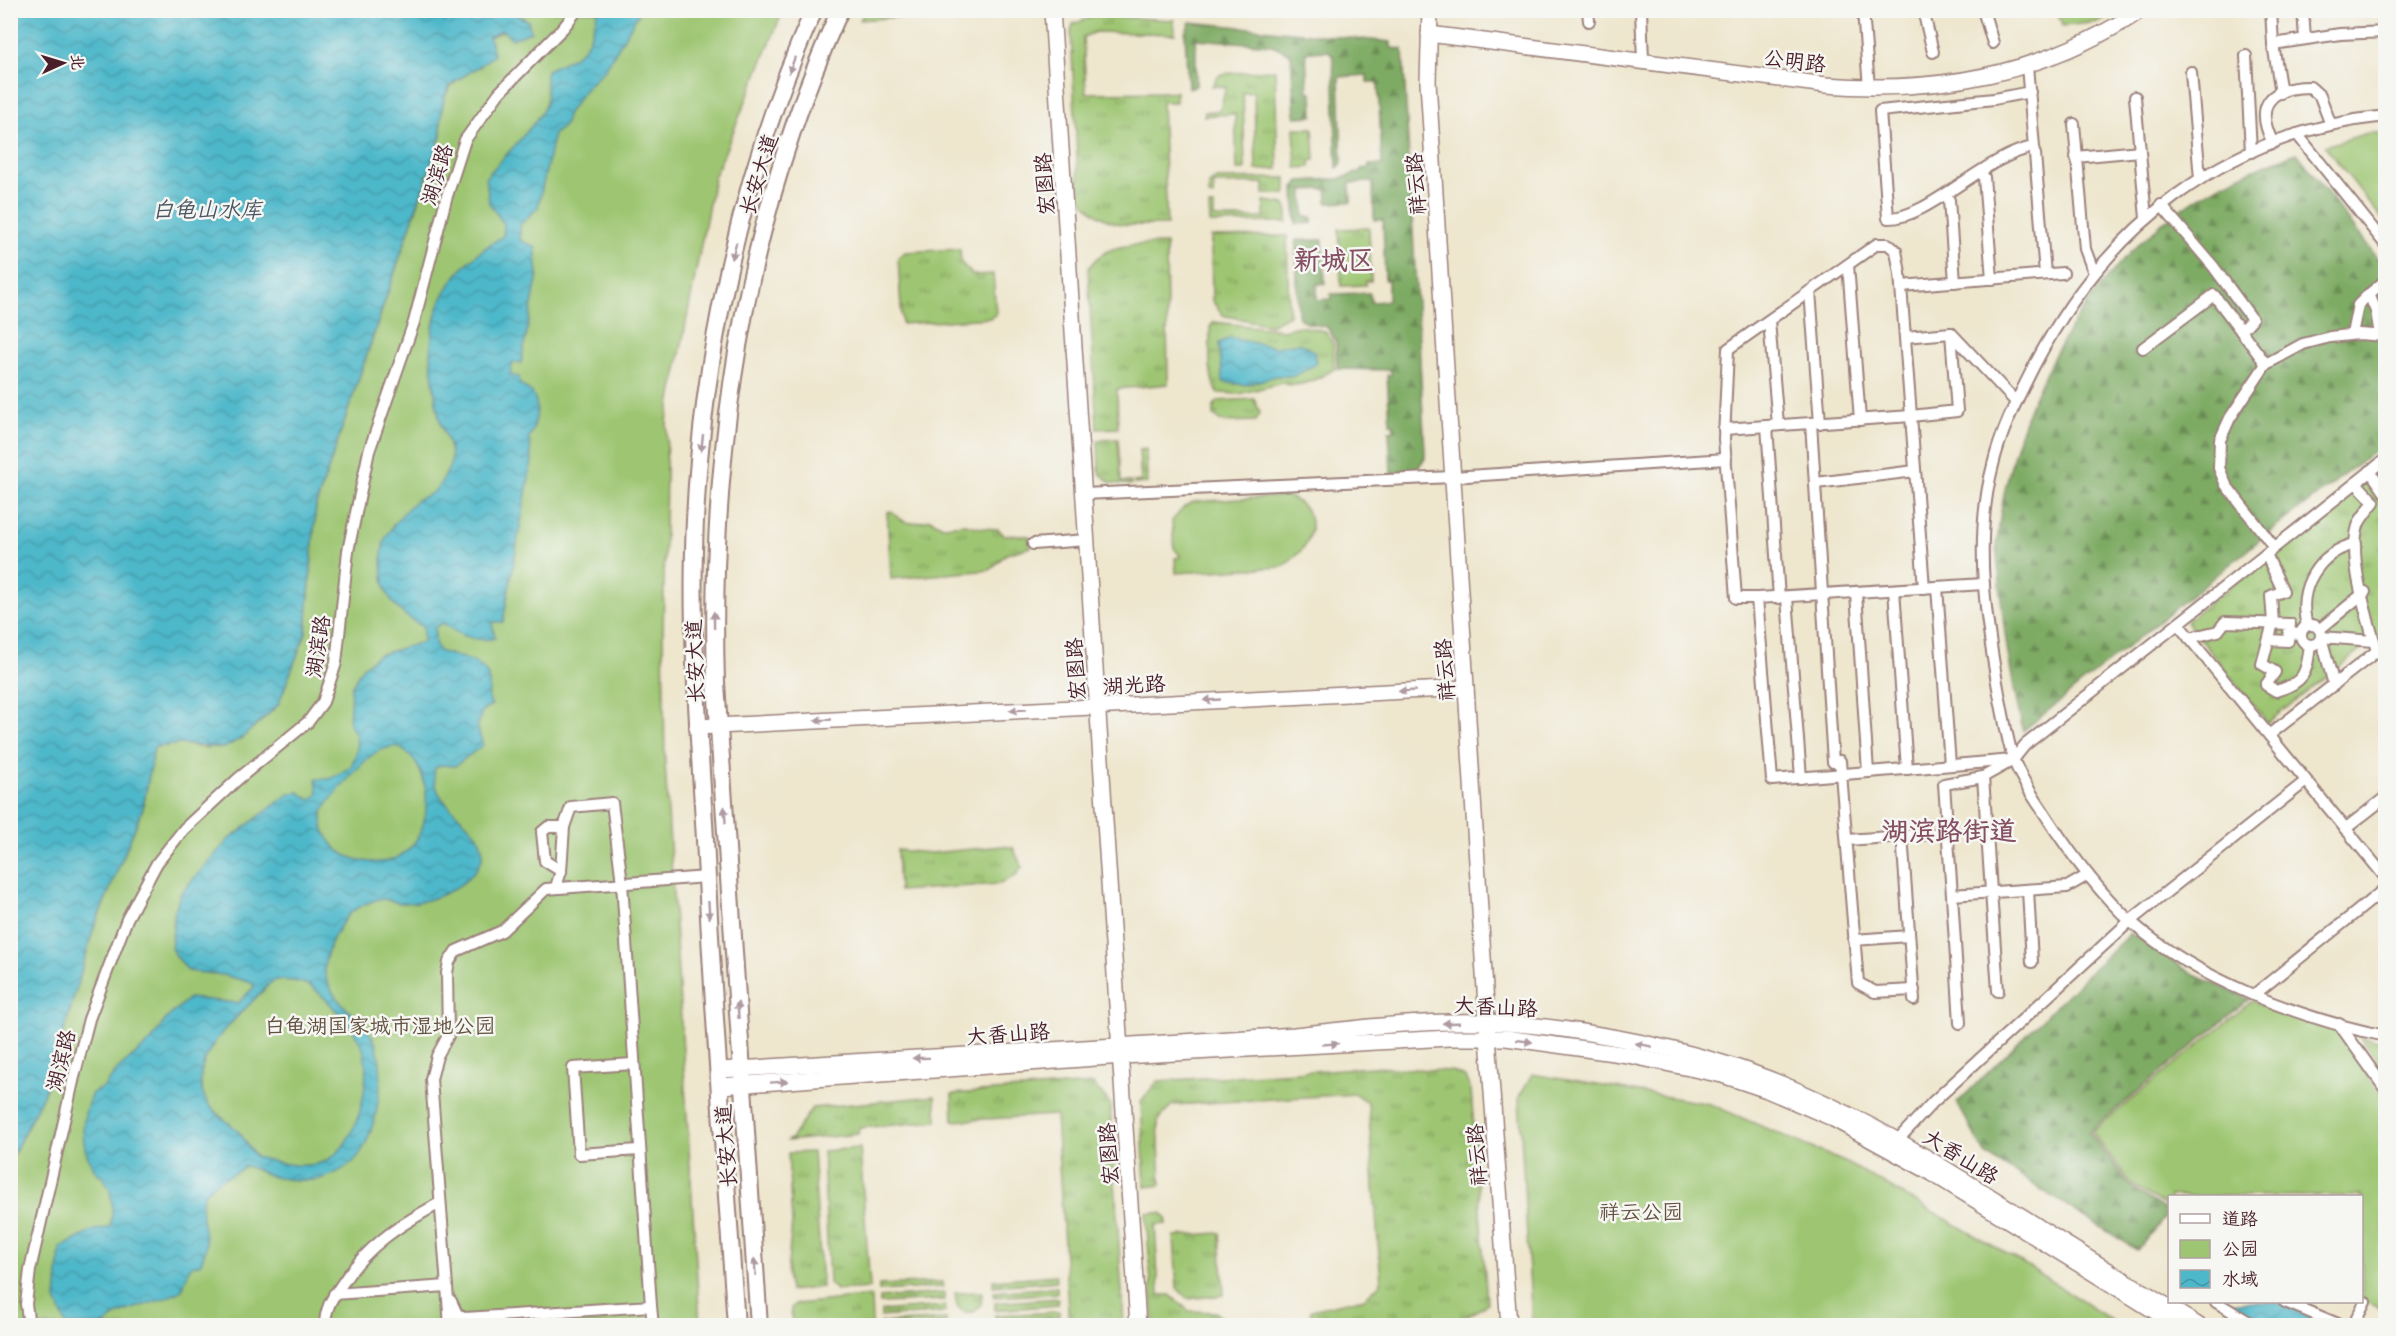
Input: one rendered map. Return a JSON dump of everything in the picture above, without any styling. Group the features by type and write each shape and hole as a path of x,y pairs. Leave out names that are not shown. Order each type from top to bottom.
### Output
{"main road":[{"name":"长安大道","path":"736,1326 697,727 694,547 699,460 710,377 728,275 755,176 801,38 814,10"},
{"name":"长安大道","path":"759,1326 718,725 714,590 718,504 732,368 750,278 776,184 819,59 840,10"},
{"name":"宏图路","path":"1052,10 1138,1326"},
{"name":"祥云路","path":"1430,10 1428,82 1487,1030 1509,1326"},
{"name":"公明路","path":"1429,34 1826,85 1869,88 1958,81 2027,66 2095,39 2141,10"},
{"name":"湖光路","path":"697,727 1466,688"},
{"name":"大香山路","path":"720,1078 1121,1051 1487,1030 1618,1053 1722,1075 1811,1108 1893,1144 2199,1326"},
{"name":"大香山路","path":"1893,1144 2179,1326"}],"street":[{"name":"湖滨路","path":"29,1326 26,1304 30,1270 86,1029 128,919 157,863 184,830 238,779 308,722 323,702 336,663 348,551 367,461 414,322 446,199 465,140 499,93 564,27 577,10"},
{"path":"1641,10 1643,60"},
{"path":"1863,10 1869,88"},
{"path":"1923,10 1933,52"},
{"path":"1983,10 1993,43"},
{"path":"2271,10 2273,44 2281,93"},
{"path":"2303,10 2305,39"},
{"path":"2273,44 2385,32"},
{"path":"2246,57 2252,152"},
{"path":"2027,66 2030,92 2034,147 2004,156 1907,216 1888,218 1880,111 1994,99 2030,92"},
{"path":"2191,72 2200,179"},
{"path":"2273,143 2266,128 2264,108 2271,96 2310,87 2320,96 2331,125"},
{"path":"2135,97 2146,218"},
{"path":"2385,116 2331,125 2297,134 2252,152 2200,179 2162,205 2116,248 2094,273 2059,322 2016,402 1993,465 1987,498 1983,545 1984,584 1992,657 2013,760 2053,826 2088,875 2130,921 2195,966 2255,994 2339,1024 2385,1036"},
{"path":"2074,124 2085,249 2094,273"},
{"path":"2297,134 2385,245"},
{"path":"2076,158 2140,151"},
{"path":"2035,154 2045,274"},
{"path":"1984,177 1992,279"},
{"path":"1949,200 1955,282"},
{"path":"2162,205 2213,266 2252,319 2241,331"},
{"path":"1924,588 1901,286 1896,251 1888,244 1877,244 1728,349 1724,429 1736,598 1821,596 1984,584"},
{"path":"1848,265 1860,420"},
{"path":"1901,286 2063,273"},
{"path":"2352,334 2358,305 2385,280"},
{"path":"1810,291 1816,423 1815,483 1821,596 1833,762 1840,761 1842,774 1858,983 1875,992 1914,995 1902,836"},
{"path":"2310,645 2303,676 2293,686 2276,691 2266,685 2275,672 2262,664 2273,622 2271,596 2283,591 2270,551 2226,485 2219,468 2220,440 2266,364 2303,344 2330,337 2352,334 2383,336 2369,294"},
{"path":"2143,348 2214,295 2266,364"},
{"path":"1769,321 1772,426 1783,598 1802,778"},
{"path":"1951,333 2016,402"},
{"path":"1905,337 1951,333"},
{"path":"1724,429 1957,411 1951,333"},
{"path":"1084,494 1452,477 1726,459"},
{"path":"1960,1023 1944,784 1983,777 2013,760 2025,745 2385,459"},
{"path":"1815,483 1915,471"},
{"path":"2370,471 2385,494 2374,502 2359,523 2356,544 2364,594 2379,645"},
{"path":"2356,483 2374,502"},
{"path":"1033,543 1087,540"},
{"path":"2310,645 2301,639 2299,631 2304,602 2314,570 2336,550 2356,544"},
{"path":"1937,587 1950,765"},
{"path":"1894,590 1907,769"},
{"path":"1856,593 1868,772"},
{"path":"2310,645 2319,641 2320,632 2364,594"},
{"path":"1757,598 1772,780 2013,760"},
{"path":"2189,638 2218,630 2225,622 2290,624 2299,631"},
{"path":"2178,624 2385,878"},
{"path":"2270,640 2288,641 2299,631 2315,625 2320,632 2334,685"},
{"path":"2320,632 2379,645"},
{"path":"2269,735 2334,685 2379,645"},
{"path":"1983,777 1998,991"},
{"path":"1893,1144 2130,921 2306,781"},
{"path":"2345,829 2385,797"},
{"path":"556,887 561,871 564,827 570,807 612,803 622,883 652,1326"},
{"path":"561,871 544,861 542,832 548,827 564,827"},
{"path":"1847,840 1947,833"},
{"path":"1952,896 2067,887 2088,875"},
{"path":"450,1326 431,1079 437,1056 448,1036 449,962 456,951 465,945 502,931 538,895 556,887 707,877"},
{"path":"2255,994 2385,888"},
{"path":"2028,890 2032,962"},
{"path":"1854,940 1910,936"},
{"path":"2339,1024 2385,1090"},
{"path":"633,1064 573,1068 573,1079 579,1154 639,1150"},
{"path":"325,1326 327,1309 350,1270 386,1234 440,1203"},
{"path":"447,1286 454,1309 457,1314 465,1318 651,1306"},
{"path":"334,1294 447,1286"},
{"path":"2353,1326 2365,1302"},
{"path":"2223,1303 2256,1326"},
{"path":"2300,1304 2343,1326"}],"green space":[{"path":"866,10 979,10 979,11 860,20"},
{"name":"白龟湖国家城市湿地公园","path":"509,11 783,11 714,178 667,421 663,635 665,764 700,1325 11,1326 11,1159 44,1093 54,1066 93,930 143,808 154,747 181,744 207,748 257,725 278,705 306,632 316,505 441,136 444,101 447,92 459,78 481,66 489,37 528,21"},
{"path":"2056,11 2118,11 2100,22 2063,26"},
{"path":"1095,16 1174,20 1175,34 1095,32 1083,37 1086,93 1176,92 1176,102 1162,102 1167,225 1129,225 1108,220 1088,207 1079,196 1071,32 1073,24"},
{"path":"1190,22 1391,42 1391,48 1403,49 1425,452 1425,458 1417,469 1391,474 1389,431 1394,430 1393,424 1390,424 1387,375 1391,375 1391,370 1337,369 1336,342 1327,327 1307,323 1299,318 1298,314 1296,240 1323,240 1325,284 1317,284 1317,300 1331,299 1331,294 1370,293 1371,302 1388,301 1383,220 1374,220 1373,182 1350,183 1351,202 1327,203 1327,189 1303,190 1304,217 1312,217 1312,223 1296,224 1294,188 1299,181 1337,179 1361,172 1361,169 1369,168 1369,165 1382,165 1378,82 1367,82 1367,75 1339,77 1342,164 1337,168 1333,57 1329,51 1306,52 1308,92 1312,92 1313,116 1295,117 1291,54 1272,45 1196,39 1196,86 1188,88 1185,33"},
{"path":"1275,70 1278,169 1256,170 1254,92 1243,93 1245,170 1237,170 1235,114 1204,116 1205,112 1220,110 1226,87 1212,86 1217,77 1222,74"},
{"path":"1294,128 1313,128 1315,160 1310,161 1310,167 1296,168"},
{"path":"2368,133 2385,133 2385,223 2325,146"},
{"path":"2297,153 2385,268 2385,443 2266,535 2023,731 2003,621 1997,543 2003,500 2013,456 2027,414 2045,373 2091,298 2151,233 2184,207 2220,186 2258,167"},
{"path":"1286,178 1286,194 1264,194 1264,183 1214,184 1213,196 1209,196 1209,184 1216,179"},
{"path":"1264,201 1284,204 1287,208 1287,222 1210,223 1209,206 1214,206 1214,218 1264,218"},
{"path":"1369,228 1371,281 1366,281 1366,285 1341,286 1339,229"},
{"path":"1287,236 1289,315 1270,325 1222,315 1212,300 1211,237"},
{"path":"1166,244 1168,384 1117,389 1118,428 1097,429 1088,269 1103,253 1122,246"},
{"path":"960,249 961,263 973,275 993,274 996,314 990,318 902,324 898,258 905,252"},
{"path":"1214,322 1283,330 1299,326 1325,331 1333,343 1334,369 1302,384 1282,383 1239,394 1218,393 1214,387 1210,362 1210,327"},
{"path":"1254,399 1260,413 1256,421 1223,422 1214,416 1214,406 1218,401"},
{"path":"1118,439 1121,482 1131,482 1131,485 1111,483 1099,473 1098,440"},
{"path":"1146,449 1147,483 1134,484 1134,482 1141,481 1139,450"},
{"path":"2385,465 2385,631 2267,723 2186,621"},
{"path":"1287,496 1299,503 1311,521 1311,532 1307,542 1292,560 1281,567 1176,573 1175,558 1181,557 1174,548 1172,521 1184,507 1193,502"},
{"path":"891,511 900,519 909,522 930,519 943,526 965,524 998,529 1004,535 1029,536 1031,547 1006,554 990,570 891,579 887,512"},
{"path":"1003,846 1013,848 1022,867 1015,876 1000,884 899,891 897,850 931,853"},
{"path":"2130,933 2194,975 2249,999 2089,1132 2130,1186 2168,1212 2137,1250 1985,1154 1957,1103"},
{"path":"2252,1001 2337,1030 2385,1100 2385,1303 2380,1308 2363,1301 2363,1195 2168,1195 2168,1207 2132,1185 2092,1132"},
{"path":"2360,1037 2385,1042 2385,1073"},
{"path":"1374,1067 1451,1071 1465,1077 1471,1090 1487,1303 1472,1313 1429,1325 1377,1327 1310,1325 1311,1310 1365,1298 1381,1283 1368,1103 1355,1094 1172,1105 1158,1121 1161,1185 1145,1187 1141,1101 1158,1081"},
{"name":"祥云公园","path":"1532,1074 1710,1104 1849,1164 2018,1260 2119,1325 1532,1325 1519,1097"},
{"path":"1093,1084 1110,1103 1124,1325 1069,1325 1056,1115 953,1121 952,1094"},
{"path":"935,1096 937,1121 859,1128 858,1134 786,1141 791,1139 812,1108"},
{"path":"860,1148 870,1288 836,1290 829,1283 823,1151"},
{"path":"813,1152 822,1287 790,1291 787,1274 792,1223 788,1153"},
{"path":"1146,1213 1161,1213 1166,1217 1167,1224 1155,1225 1159,1295 1170,1295 1189,1311 1216,1312 1224,1321 1224,1325 1154,1325"},
{"path":"1220,1233 1224,1295 1188,1299 1177,1288 1174,1236"},
{"path":"1056,1275 1057,1281 993,1286 993,1280"},
{"path":"943,1282 943,1287 879,1291 879,1285"},
{"path":"1057,1287 1057,1293 994,1297 994,1292"},
{"path":"982,1292 981,1305 974,1312 964,1312 957,1306 955,1293"},
{"path":"944,1293 944,1300 880,1303 880,1298"},
{"path":"871,1296 872,1325 792,1325 791,1308 797,1304"},
{"path":"1058,1298 1058,1305 995,1310 995,1303"},
{"path":"945,1306 945,1312 881,1317 881,1311"},
{"path":"1059,1312 1059,1317 996,1322 995,1315"},
{"path":"946,1319 946,1324 881,1325 881,1323"}],"water":[{"name":"白龟山水库","path":"11,10 509,10 528,21 531,32 512,39 502,30 489,37 494,55 452,84 443,101 441,135 316,505 306,632 278,705 242,738 224,748 181,744 154,747 143,808 93,930 54,1066 44,1093 11,1159"},
{"path":"598,11 640,11 606,68 585,89 568,113 564,126 554,134 538,207 520,225 520,240 535,247 538,274 521,363 513,362 510,375 519,377 520,384 531,392 537,409 529,438 532,461 503,622 492,622 495,638 488,639 468,637 443,623 435,627 435,642 439,651 477,664 487,674 489,682 489,697 492,705 482,711 477,727 483,745 455,766 441,765 435,768 435,783 440,795 476,835 482,846 482,859 469,878 437,897 413,903 380,899 361,906 351,912 330,945 325,960 328,984 339,1001 373,1038 378,1051 380,1067 378,1104 374,1122 368,1139 352,1163 338,1172 317,1179 292,1180 274,1177 244,1166 236,1173 221,1179 204,1195 201,1208 205,1251 201,1263 190,1267 182,1290 121,1314 105,1325 66,1325 56,1300 60,1248 92,1231 110,1227 112,1216 112,1198 109,1187 89,1160 84,1141 84,1122 92,1093 104,1087 117,1070 151,1041 166,1019 189,998 238,1003 254,987 252,983 223,975 188,971 171,949 175,910 181,893 229,839 289,794 299,792 310,800 318,794 316,779 330,779 351,767 357,750 356,735 349,723 351,687 362,668 378,655 423,642 423,627 408,618 387,593 384,585 382,558 385,539 394,524 417,500 435,490 444,478 451,461 450,450 439,417 431,361 436,314 445,293 458,273 477,254 503,236 504,224 489,203 486,177 529,130 543,110 546,103 547,70 570,59 583,49 591,35","holes":["396,746 412,758 422,775 426,795 425,817 418,836 406,852 388,861 364,861 351,858 330,842 323,827 322,815 345,782 369,757 385,748","276,980 300,983 315,989 356,1035 364,1052 366,1066 363,1097 352,1131 343,1146 333,1156 322,1162 308,1165 293,1165 256,1157 237,1130 209,1105 201,1088 201,1071 207,1054 218,1038 270,983"]},
{"path":"1230,338 1275,347 1299,343 1314,351 1316,364 1294,376 1276,376 1245,385 1223,382 1219,343"},
{"path":"2230,1303 2278,1303 2333,1325 2262,1325 2229,1305"}],"district":[{"name":"新城区","path":"1334,257"},
{"name":"湖滨路街道","path":"1949,828"}]}
